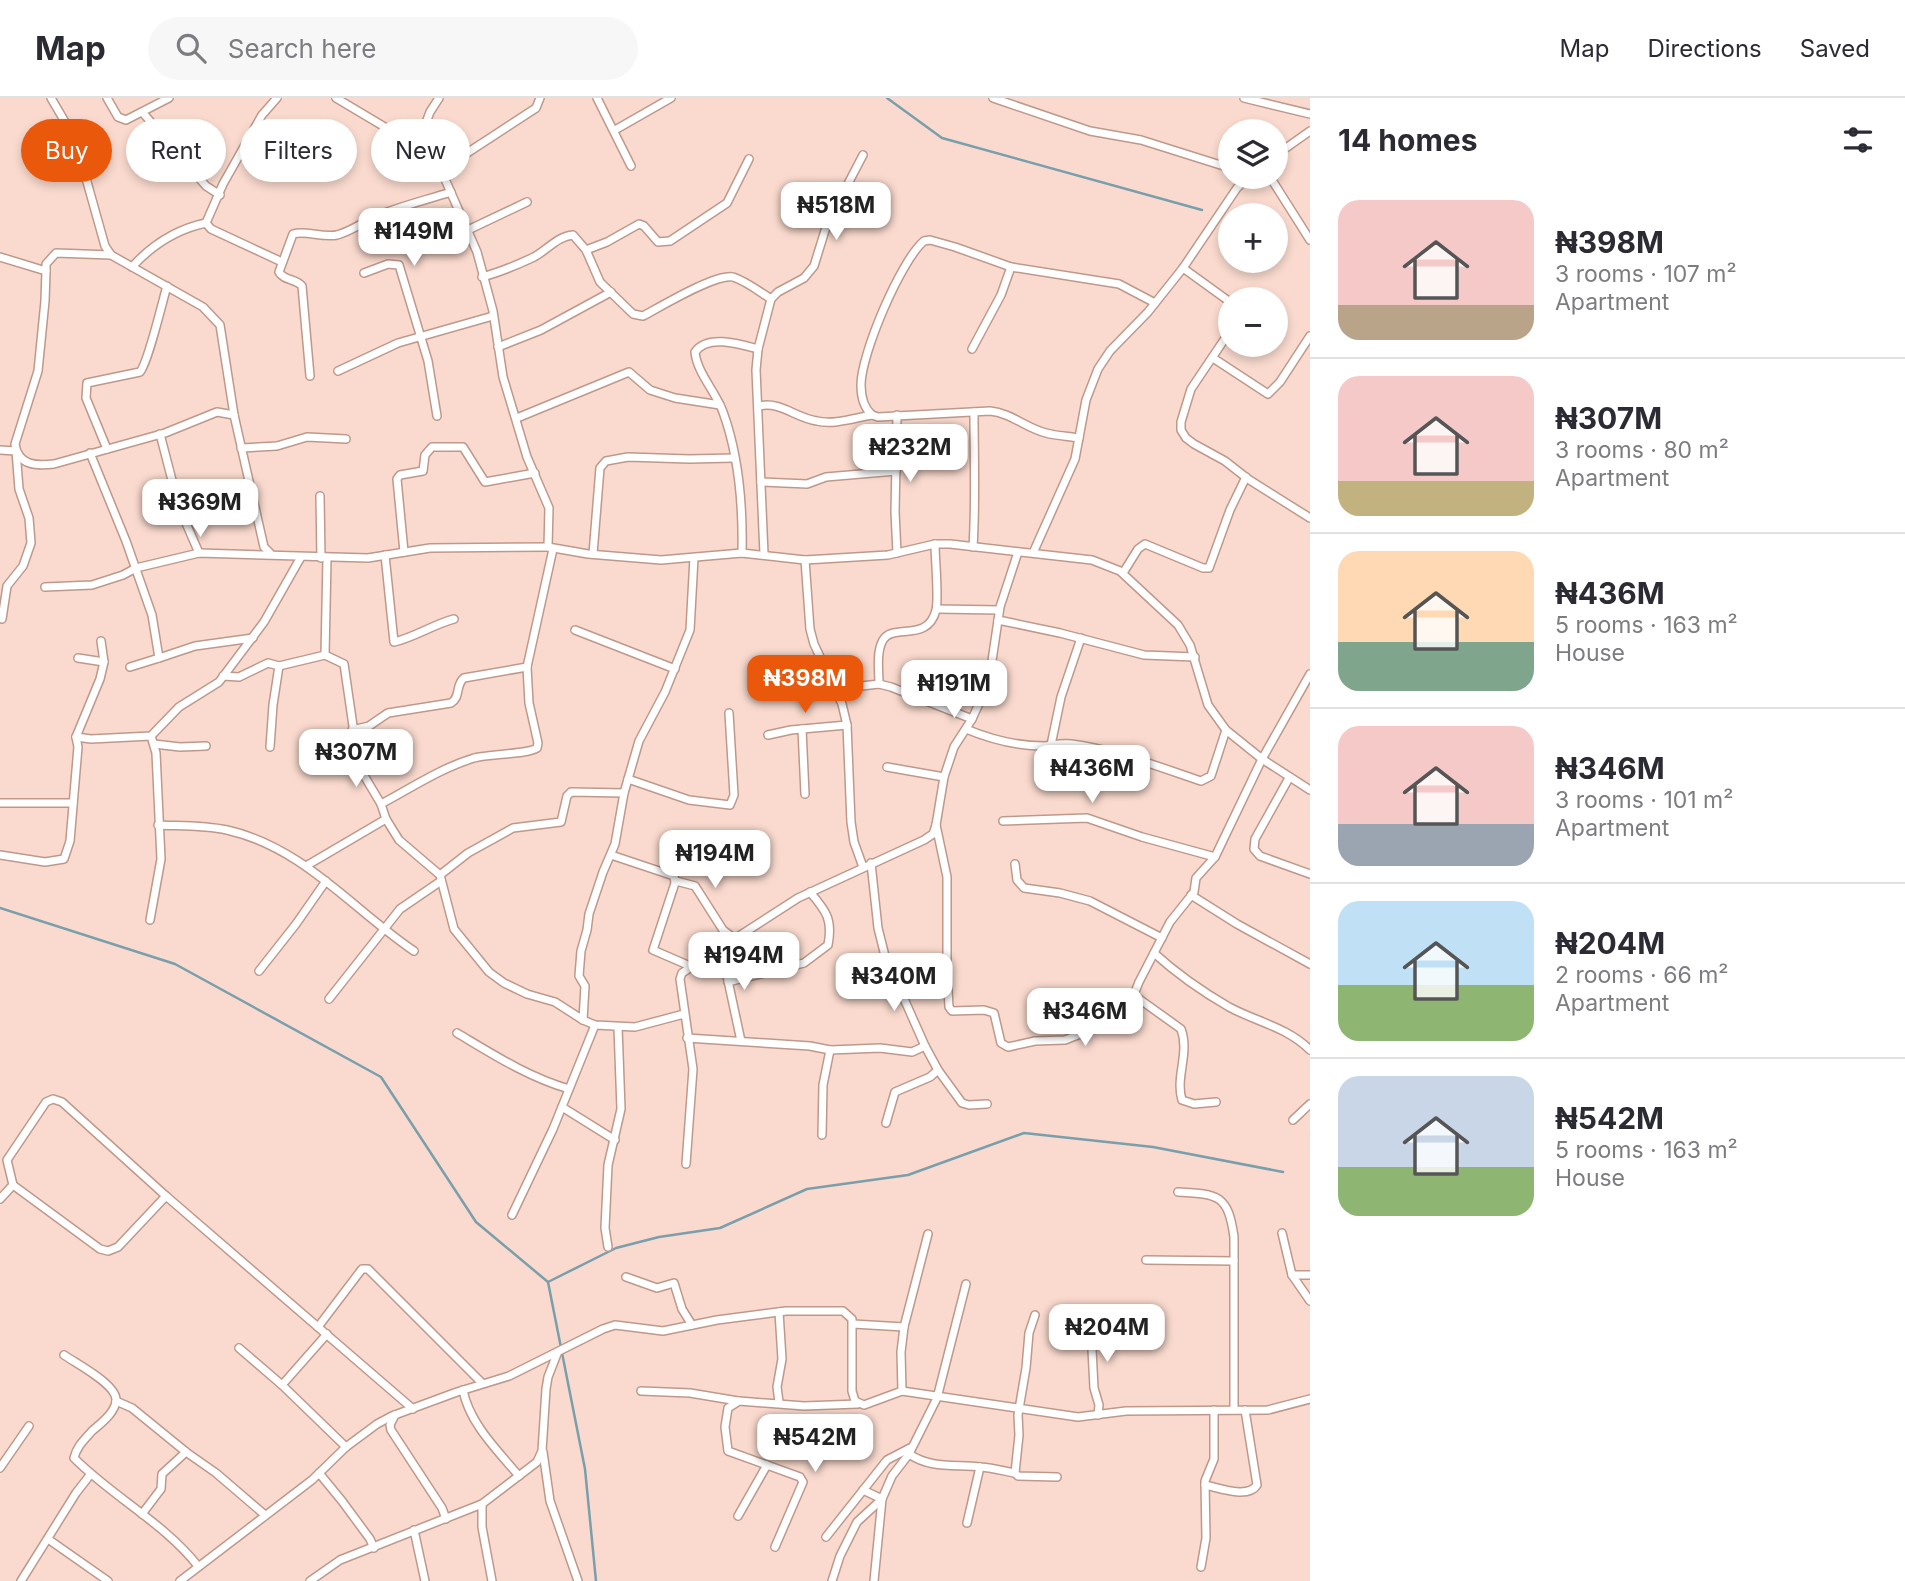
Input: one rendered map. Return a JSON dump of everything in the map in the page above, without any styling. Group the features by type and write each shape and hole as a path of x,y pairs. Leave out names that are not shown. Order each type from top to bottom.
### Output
{"street":[{"path":"51,98 75,139 105,246 111,255 203,307 220,324 241,448 264,547 271,553 279,556 324,558 385,555 430,548 550,548 661,560 742,553 805,560 897,553 935,544 1092,560 1123,573 1178,625 1195,657 1208,705 1226,730 1262,759 1310,790"},
{"path":"107,98 122,120 142,114 169,98"},
{"path":"206,223 262,115 277,98"},
{"path":"337,98 372,119"},
{"path":"427,119 439,98"},
{"path":"470,151 536,108 540,98"},
{"path":"597,98 631,166"},
{"path":"615,130 671,98"},
{"path":"993,98 1090,131 1141,140 1218,164"},
{"path":"1244,98 1310,114"},
{"path":"142,114 206,186 220,195"},
{"path":"1288,147 1310,131"},
{"path":"764,554 756,370 758,349 771,299 778,292 804,278 814,266 827,224 863,155"},
{"path":"586,250 639,224 645,226 658,242 670,241 727,203 749,159"},
{"path":"382,804 446,769 471,759 489,754 531,752 537,748 538,743 529,703 527,667 550,548 549,508 527,457 503,377 493,316 477,252 446,182"},
{"path":"1033,554 1069,478 1086,400 1098,369 1110,351 1156,303 1183,268 1236,189"},
{"path":"1278,189 1310,240"},
{"path":"310,376 302,286 296,280 279,274 293,234 320,236 347,232 374,217 451,192"},
{"path":"468,230 527,202"},
{"path":"132,267 148,250 188,227 206,223"},
{"path":"206,223 211,229 282,262"},
{"path":"482,276 503,271 538,255 568,235 577,238 586,250 596,275 639,317 695,288 725,277 736,278 771,299"},
{"path":"872,415 865,408 862,399 863,370 887,298 921,243 930,240 1011,267 1119,284 1156,303"},
{"path":"2,619 7,586 23,566 31,543 29,518 19,489 16,434 40,357 46,264 56,253 111,255"},
{"path":"0,257 46,271"},
{"path":"364,273 388,264 399,265 428,362 437,416"},
{"path":"972,349 1001,295 1011,267"},
{"path":"1183,268 1218,293"},
{"path":"107,449 86,398 87,383 140,372 146,366 167,286"},
{"path":"498,347 541,330 611,292"},
{"path":"338,371 398,343 493,316"},
{"path":"1213,358 1268,394 1280,382 1310,336"},
{"path":"742,553 742,508 734,458 720,405 695,357 697,348 714,342 758,349"},
{"path":"1218,350 1191,389 1181,429 1186,438 1194,444 1225,461 1310,518"},
{"path":"517,418 629,372 650,390 675,398 720,405"},
{"path":"759,406 776,406 822,422 872,415 1004,413 1046,433 1079,438"},
{"path":"0,450 16,452 27,463 36,466 54,464 160,434 217,412 234,415"},
{"path":"973,547 976,505 974,412"},
{"path":"897,415 897,553"},
{"path":"160,434 179,506 199,553"},
{"path":"241,448 277,446 307,437 346,439"},
{"path":"404,552 397,479 400,475 423,471 425,455 432,447 463,447 485,482 535,473"},
{"path":"90,453 152,615 159,659"},
{"path":"593,554 600,468 606,461 628,457 734,458"},
{"path":"761,482 807,484 826,477 896,471"},
{"path":"1123,573 1142,544 1209,568 1230,510 1246,477"},
{"path":"320,496 325,655"},
{"path":"879,684 880,647 885,637 919,630 931,621 937,609 935,544"},
{"path":"686,1164 693,1069 684,1014 680,979 682,973 810,892 933,834 944,777 954,747 972,719 990,674 999,610 1018,552"},
{"path":"44,587 92,585 136,568 199,553 271,553"},
{"path":"385,555 394,642 411,638 430,626 454,619"},
{"path":"149,919 161,859 153,740 169,715 219,682 253,638 301,557"},
{"path":"583,1020 585,986 579,976 581,951 591,906 615,844 624,793 639,741 665,692 690,630 694,558"},
{"path":"805,560 810,629 847,725 854,842 867,865 885,956 896,985 938,1070 961,1103 987,1104"},
{"path":"937,609 999,610"},
{"path":"998,620 1144,655 1195,657"},
{"path":"575,630 675,669"},
{"path":"130,667 195,646 253,638"},
{"path":"1051,745 1061,697 1081,638"},
{"path":"0,855 45,862 64,859 70,841 78,747 76,737 100,680 104,662 101,641"},
{"path":"223,676 239,677 268,663 279,666 325,655 344,664 359,767 382,804 386,818 399,841 440,878 454,929 489,972 505,983 566,1008 595,1025 635,1027 684,1014"},
{"path":"78,658 104,662"},
{"path":"270,747 279,666"},
{"path":"352,730 369,726 388,713 450,703 456,698 459,684 464,678 527,667"},
{"path":"936,825 947,877 947,973 949,1007 952,1012 984,1010 995,1013 1001,1043 1008,1047 1035,1041 1065,1040 1098,1027 1118,1023 1125,1017 1139,982 1178,909 1194,892 1196,878 1215,857 1262,759 1310,674"},
{"path":"835,689 879,684 909,692 972,719"},
{"path":"628,779 689,800 730,806 734,795 729,713"},
{"path":"768,736 803,729 847,725"},
{"path":"803,729 805,794"},
{"path":"966,729 997,740 1071,744 1090,748 1155,765 1201,781 1211,776 1226,730"},
{"path":"76,737 153,740 180,747 206,746"},
{"path":"887,767 944,777"},
{"path":"1289,778 1255,839 1254,849 1259,856 1310,874"},
{"path":"329,999 400,909 468,853 513,828 561,822 568,795 572,792 624,793"},
{"path":"0,803 73,803"},
{"path":"306,866 386,818"},
{"path":"1003,821 1087,818 1142,837 1215,857"},
{"path":"158,825 227,830 260,840 286,852 414,951"},
{"path":"611,855 672,874 676,881 653,950 690,966"},
{"path":"1015,864 1017,880 1024,888 1090,901 1162,938"},
{"path":"259,971 326,881"},
{"path":"676,881 685,881 695,886 723,930 735,939"},
{"path":"728,982 804,963 828,945 832,928 823,908 810,892"},
{"path":"1191,895 1310,964"},
{"path":"721,948 741,1041"},
{"path":"1154,953 1227,1006 1283,1030 1310,1050"},
{"path":"1135,996 1181,1029 1184,1045 1179,1091 1182,1100 1194,1104 1216,1102"},
{"path":"512,1215 562,1107 595,1025"},
{"path":"608,1247 605,1228 608,1165 621,1109 618,1027"},
{"path":"457,1033 514,1068 541,1081 569,1089"},
{"path":"687,1038 810,1046 830,1050 880,1048 912,1052 925,1046"},
{"path":"822,1135 823,1085 830,1050"},
{"path":"886,1123 895,1092 930,1077 938,1070"},
{"path":"166,1196 118,1247 108,1251 100,1249 13,1185 7,1160 46,1102 53,1098 62,1102 166,1196 413,1409"},
{"path":"1293,1120 1310,1104"},
{"path":"562,1107 615,1140"},
{"path":"0,1199 13,1185"},
{"path":"1178,1192 1205,1193 1226,1205 1231,1218 1234,1261 1234,1410"},
{"path":"1282,1233 1292,1275 1310,1301"},
{"path":"902,1391 901,1352 904,1327 928,1234"},
{"path":"1146,1260 1234,1261"},
{"path":"318,1326 362,1269 368,1269 482,1383"},
{"path":"1292,1275 1310,1275"},
{"path":"626,1277 657,1288 674,1283 682,1309 692,1325"},
{"path":"874,1581 882,1499 892,1476 910,1451 937,1398 965,1283"},
{"path":"180,1581 230,1544 377,1424 482,1383 509,1376 615,1325 663,1331 779,1312 843,1311 849,1314 853,1324 852,1391 859,1404"},
{"path":"1090,1311 1098,1415"},
{"path":"779,1312 782,1359 777,1387 779,1402"},
{"path":"1015,1473 1019,1435 1017,1420 1021,1408 1029,1333 1035,1315"},
{"path":"853,1324 904,1327"},
{"path":"282,1385 327,1334"},
{"path":"239,1348 346,1447"},
{"path":"558,1353 545,1389 542,1451 550,1501 578,1581"},
{"path":"64,1355 108,1384 115,1391 116,1401 112,1411 76,1449 74,1458 90,1475 183,1547 198,1566"},
{"path":"463,1390 468,1409 495,1449 519,1476"},
{"path":"641,1391 690,1393 739,1401 804,1406 880,1401 902,1391 1078,1417 1126,1411 1282,1409 1310,1399"},
{"path":"116,1401 132,1408 265,1515"},
{"path":"739,1401 727,1408 727,1451 800,1477 803,1482 775,1547"},
{"path":"1201,1567 1206,1538 1205,1485 1214,1459 1214,1410"},
{"path":"1205,1485 1244,1492 1255,1489 1257,1485 1245,1410"},
{"path":"396,1415 391,1421 391,1430 442,1508 446,1519"},
{"path":"0,1468 29,1426"},
{"path":"310,1581 340,1560 482,1504 537,1462 542,1451"},
{"path":"910,1451 920,1461 940,1465 980,1467 1032,1478 1057,1477"},
{"path":"826,1537 887,1460 910,1451"},
{"path":"142,1514 161,1489 162,1474 186,1452"},
{"path":"738,1516 767,1465"},
{"path":"967,1523 980,1467"},
{"path":"319,1473 374,1548"},
{"path":"21,1581 90,1475"},
{"path":"863,1490 882,1499"},
{"path":"832,1581 857,1522 882,1499"},
{"path":"482,1504 482,1527 492,1581"},
{"path":"414,1530 425,1581"},
{"path":"48,1539 108,1581"}],"waterway":[{"path":"887,98 942,138 1202,210"},
{"path":"0,908 175,964 381,1077 476,1222 548,1282 585,1469 596,1581"},
{"path":"548,1282 616,1248 659,1237 720,1228 807,1189 908,1175 1024,1133 1153,1147 1283,1172"}]}
